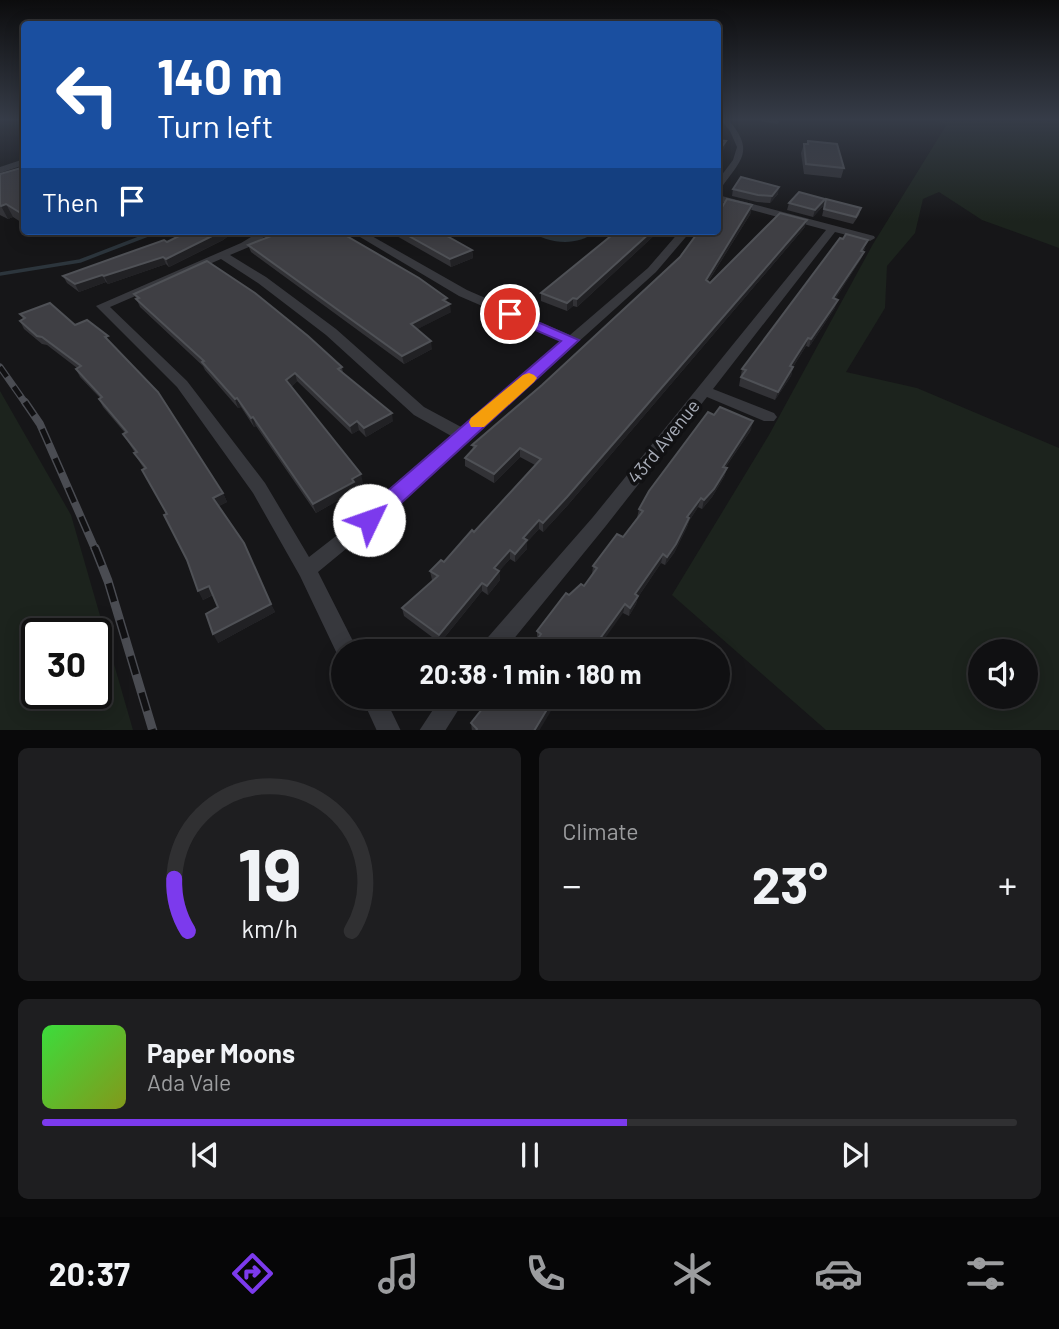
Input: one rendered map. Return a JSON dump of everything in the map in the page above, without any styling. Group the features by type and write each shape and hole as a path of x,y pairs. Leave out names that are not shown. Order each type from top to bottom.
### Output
{"street":[{"path":"721,183 740,153"},
{"path":"0,170 21,163"},
{"path":"721,199 870,238"},
{"name":"43rd Avenue","path":"501,639 833,228"},
{"path":"260,235 222,255 102,306 182,384 259,488 307,570 341,639"},
{"path":"362,235 463,293 572,340"},
{"path":"307,570 369,520 652,271 683,235"},
{"path":"222,255 262,280 331,332 419,411 463,435"},
{"path":"703,390 769,417"},
{"path":"379,709 390,730"},
{"path":"430,730 446,709"}],"shaded area":[{"path":"929,153 1059,153 1059,248 982,220 939,192 923,199 915,233 887,266 885,308 846,372 917,388 1059,448 1059,730 826,730 730,646 730,639 722,639 672,595 769,435 873,244"},
{"path":"538,235 590,235 571,242"},
{"path":"0,391 71,515 101,618 21,618 21,709 112,709 112,657 133,730 0,730"}],"building":[{"path":"805,153 840,153 844,168 806,164"},
{"path":"21,168 21,213 6,204 0,205 0,174"},
{"path":"741,177 779,187 772,196 733,189"},
{"path":"799,192 825,199 815,210 789,203"},
{"path":"727,199 752,205 706,280 710,283 780,213 807,220 567,497 543,523 539,520 523,538 527,540 515,554 510,550 494,568 499,571 487,586 482,583 439,635 402,608 438,576 430,571 441,560 444,562 472,530 474,532 541,459 520,448 494,474 465,458 476,446 472,445 542,385 680,257 696,235 721,235 722,207"},
{"path":"826,199 861,208 856,217 824,209"},
{"path":"846,234 868,240 861,251 864,252 833,298 838,300 790,366 793,367 778,392 741,377 746,370 742,369 840,238 843,239"},
{"path":"181,235 214,235 166,259 163,257 75,284 63,276 164,240 167,242"},
{"path":"274,235 345,235 419,278 447,298 443,300 450,304 411,324 431,341 402,356 248,245"},
{"path":"407,235 445,235 472,250 450,259"},
{"path":"612,235 648,235 577,299 573,298 567,303 541,293"},
{"path":"207,261 255,293 308,336 342,367 338,369 392,413 364,428 357,421 350,426 295,373 286,380 361,474 352,479 354,482 313,504 237,398 235,399 202,362 204,361 136,299 139,298 134,294"},
{"path":"50,303 75,325 87,320 108,336 105,337 158,392 223,493 213,498 244,543 271,604 213,634 206,614 218,607 209,586 198,591 187,560 164,515 167,514 142,470 146,468 123,434 127,432 99,399 102,397 76,369 81,366 20,321 25,318 20,314"},
{"path":"720,407 753,421 723,467 727,468 714,489 704,500 701,498 687,517 689,518 676,544 667,557 663,554 635,594 638,596 630,608 625,604 600,639 537,639 541,634 537,631 566,593 569,595 581,584 584,586 597,568 593,566 617,534 623,537 643,511 639,509 649,491 708,412 714,415"},
{"path":"482,709 547,709 535,730 476,730 471,723"}],"waterway":[{"path":"0,274 80,261 148,235"}],"railway":[{"path":"0,367 26,404"},
{"path":"25,402 40,424 95,549"},
{"path":"95,548 108,581 153,730"}],"slow traffic":[{"path":"477,422 529,378"}],"route":[{"path":"369,520 572,340 510,314"}]}
